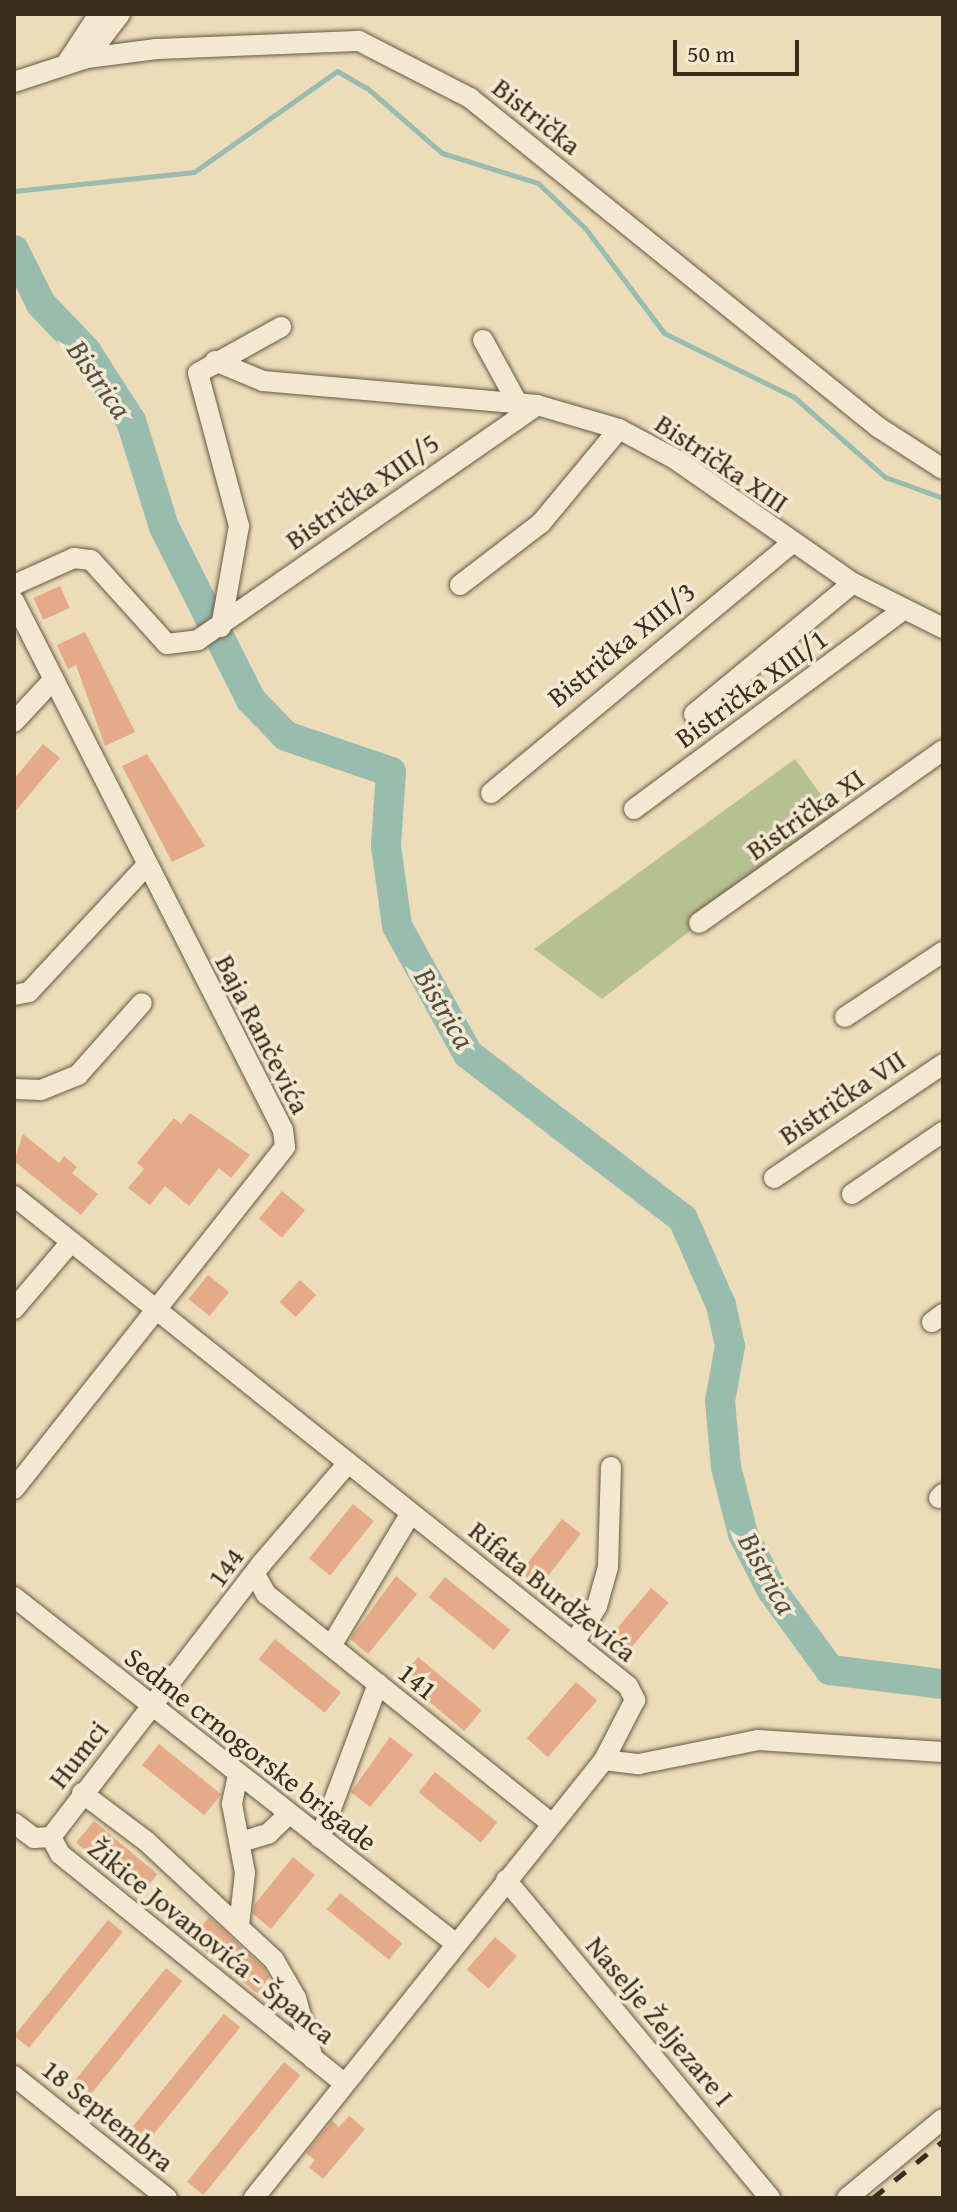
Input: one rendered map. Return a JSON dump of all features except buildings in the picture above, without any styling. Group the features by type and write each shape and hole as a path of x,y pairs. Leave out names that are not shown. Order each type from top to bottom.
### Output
{"street":[{"path":"66,64 99,14"},
{"path":"87,58 120,14"},
{"name":"Bistrička","path":"14,82 87,58 322,37 359,41 411,63 470,98 878,427 943,468"},
{"path":"221,627 225,576 240,542 197,386 198,373 281,327"},
{"path":"483,340 527,405"},
{"name":"Bistrička XIII","path":"215,361 263,381 527,405 619,429 675,459 791,544 853,583 902,611 943,628"},
{"name":"Bistrička XIII/5","path":"14,585 74,558 91,560 167,644 198,640 221,627 527,405"},
{"path":"460,585 541,523 619,429"},
{"name":"Bistrička XIII/3","path":"491,793 791,544"},
{"path":"694,714 853,583"},
{"name":"Baja Rančevića","path":"14,601 146,866 283,1130 285,1147 14,1489"},
{"name":"Bistrička XIII/1","path":"634,809 902,611"},
{"path":"14,722 53,680"},
{"name":"Bistrička XI","path":"699,923 943,750"},
{"path":"14,995 29,992 87,935 146,866"},
{"path":"845,1017 943,952"},
{"path":"14,1089 41,1090 78,1075 142,1003"},
{"name":"Bistrička VII","path":"774,1178 943,1064"},
{"path":"852,1194 943,1132"},
{"name":"Rifata Burdževića","path":"14,1196 574,1643 635,1700 604,1760 254,2198"},
{"path":"14,1309 71,1242"},
{"name":"144","path":"151,1707 348,1463"},
{"path":"574,1643 597,1606 608,1567 611,1467"},
{"path":"331,1646 411,1513"},
{"name":"141","path":"256,1576 266,1594 552,1824"},
{"name":"Sedme crnogorske brigade","path":"14,1597 455,1943"},
{"path":"320,1838 378,1684"},
{"name":"Humci","path":"51,1837 151,1707"},
{"path":"604,1760 639,1764 758,1740 943,1752"},
{"path":"238,1775 232,1804 241,1842 239,1926"},
{"path":"82,1793 239,1926 289,1984 313,2059"},
{"path":"241,1842 268,1834 289,1814"},
{"path":"14,1823 34,1838 51,1837"},
{"name":"Žikice Jovanovića - Španca","path":"51,1837 60,1854 344,2083"},
{"name":"Naselje Željezare I","path":"506,1880 770,2198"},
{"name":"18 Septembra","path":"14,2076 167,2198"},
{"path":"847,2198 943,2119"}],"green space":[{"path":"795,759 837,817 602,999 534,949"}],"waterway":[{"path":"14,191 194,172 337,71 367,88 442,153 538,183 585,228 664,333 794,397 885,477 943,498"},
{"name":"Bistrica","path":"14,250 41,304 86,351 131,421 164,527 251,700 286,736 391,772 386,846 397,926 468,1054 683,1219 721,1305 730,1346 720,1401 726,1467 743,1534 771,1589 830,1670 943,1684"}],"railway":[{"path":"873,2198 943,2141"}]}
